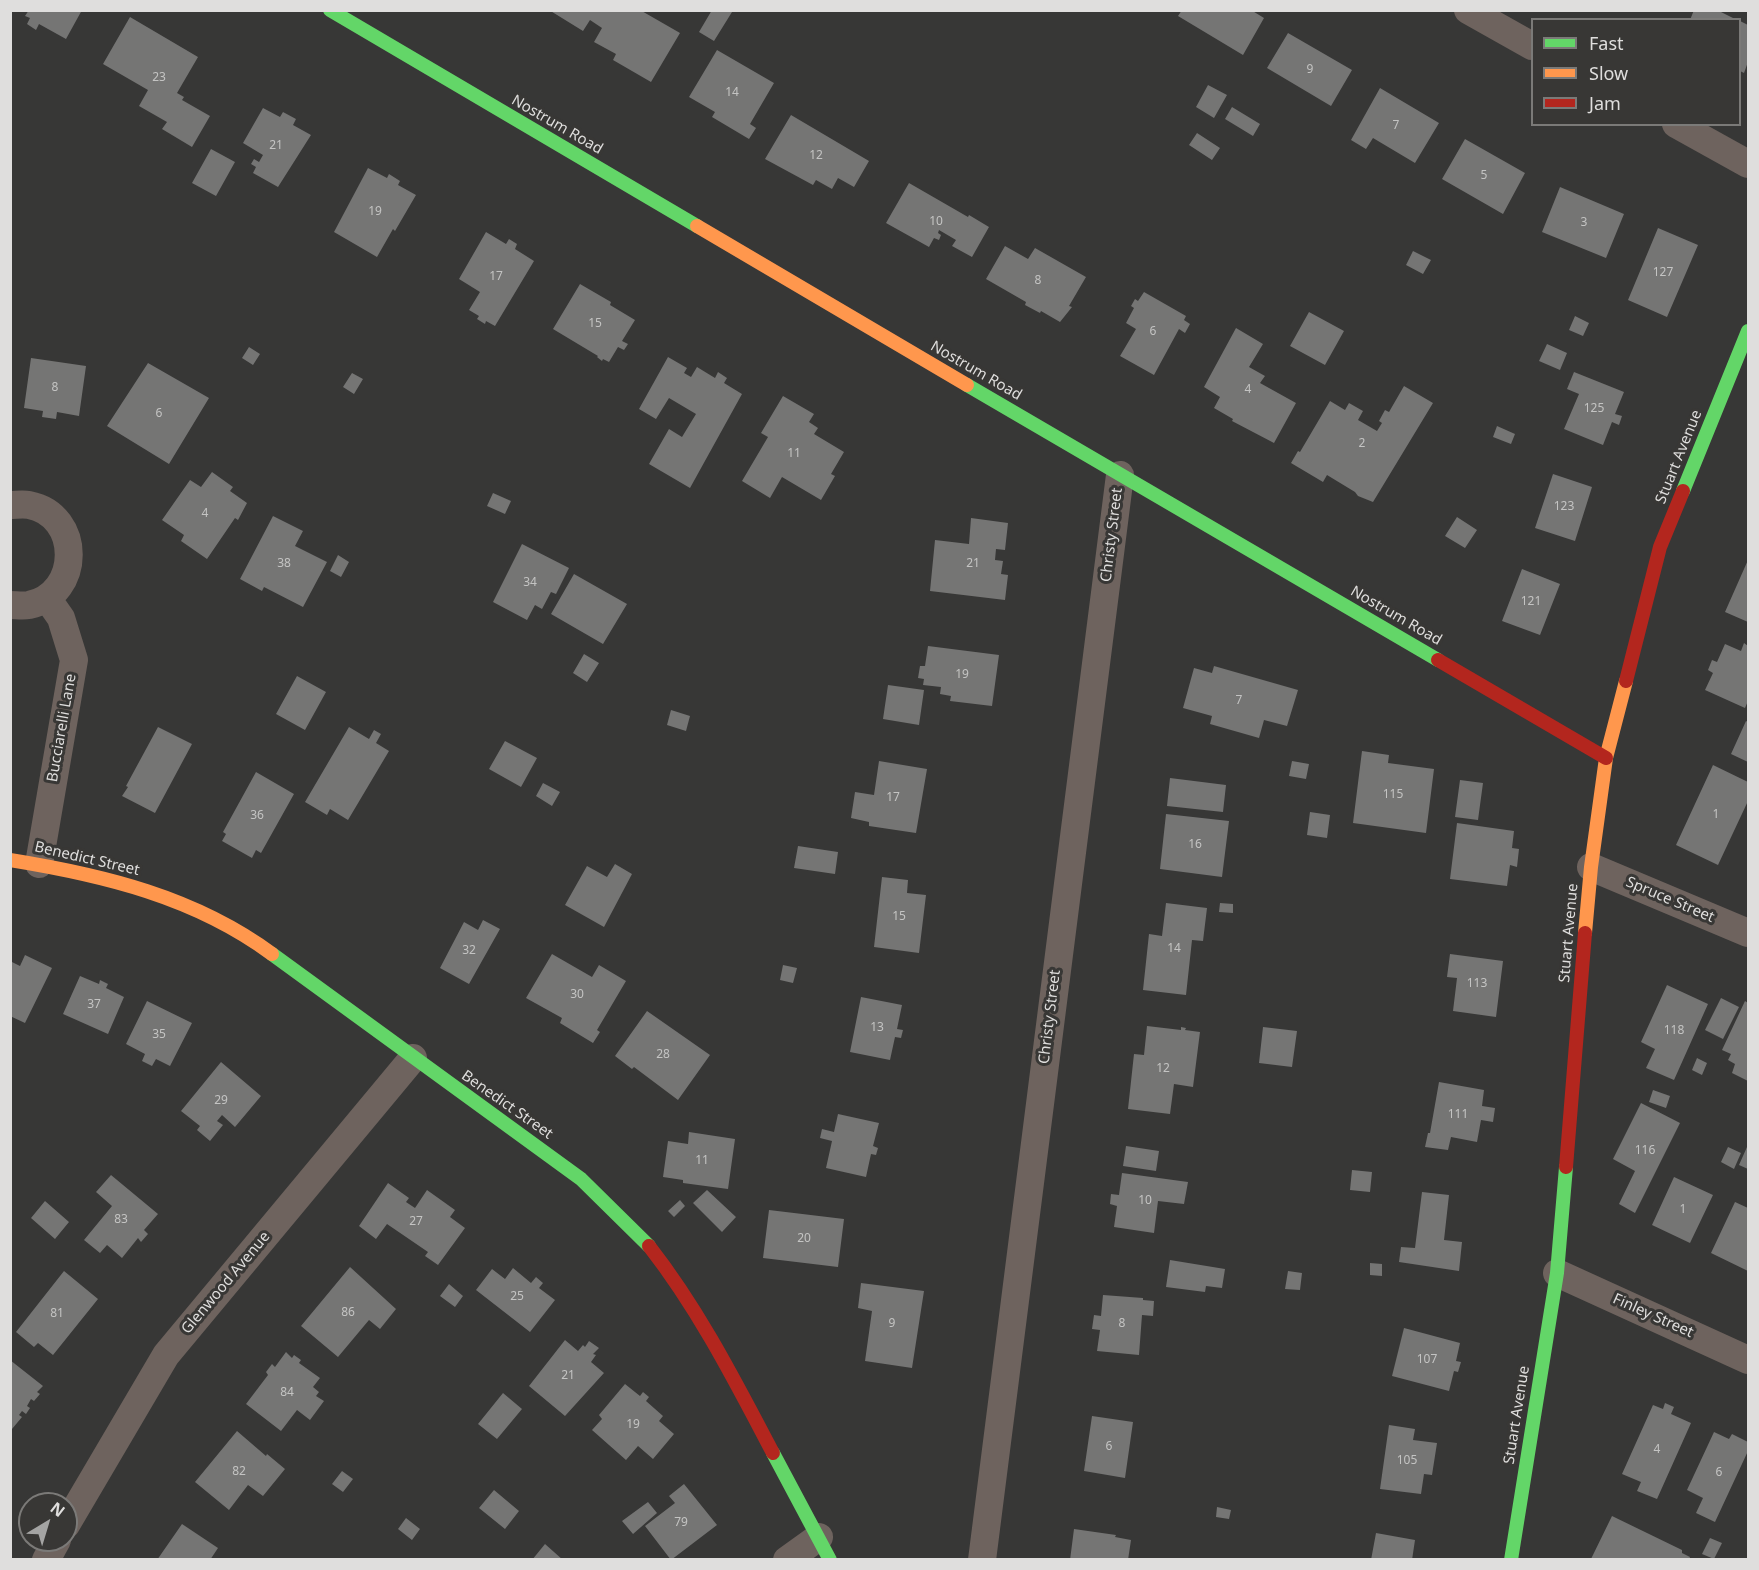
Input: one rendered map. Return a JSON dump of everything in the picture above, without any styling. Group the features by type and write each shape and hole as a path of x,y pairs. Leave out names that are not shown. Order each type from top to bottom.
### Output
{"street":[{"name":"Nostrum Road","path":"330,10 1606,758"},
{"path":"1468,10 1531,45"},
{"path":"1680,126 1749,164"},
{"name":"Stuart Avenue","path":"1511,1560 1557,1273 1591,867 1606,758 1660,547 1749,331"},
{"name":"Christy Street","path":"982,1560 1120,475"},
{"path":"10,505 30,505 48,513 62,527 70,546 69,566 61,584 47,598 28,605 10,605"},
{"name":"Bucciarelli Lane","path":"39,864 74,660 61,618 47,598"},
{"name":"Benedict Street","path":"10,860 120,882 199,909 226,923 261,945 581,1179 650,1247 684,1294 714,1341 824,1548"},
{"name":"Spruce Street","path":"1591,867 1749,933"},
{"name":"Glenwood Avenue","path":"78,1505 166,1355 413,1058"},
{"name":"Finley Street","path":"1557,1273 1749,1360"},
{"path":"787,1560 824,1548"}],"building":[{"path":"29,10 82,10 66,39 39,24 36,30 27,24 30,18 25,16"},
{"path":"549,10 640,10 680,33 651,82 613,60 616,54 594,42 602,28 590,20 583,31"},
{"path":"712,10 732,12 714,41 699,32"},
{"path":"1182,10 1251,10 1264,18 1243,55 1178,16"},
{"path":"1694,10 1717,10 1733,18 1691,18"},
{"path":"130,17 198,57 177,93 184,97 182,100 210,116 192,147 162,129 167,122 139,106 148,90 103,64"},
{"path":"1741,22 1748,25 1748,62 1744,73 1741,72"},
{"path":"1288,33 1352,70 1331,106 1267,68"},
{"path":"717,50 774,83 750,124 756,128 749,139 712,117 715,112 689,97"},
{"path":"1208,85 1227,95 1214,118 1196,107"},
{"path":"1380,88 1439,123 1415,163 1373,138 1366,149 1351,140"},
{"path":"1232,107 1260,124 1253,136 1225,119"},
{"path":"263,108 280,117 283,112 296,119 293,125 311,135 278,187 253,173 256,167 251,164 254,159 259,162 263,155 243,143"},
{"path":"791,115 869,161 854,187 838,178 832,189 816,180 813,185 765,159"},
{"path":"1197,133 1220,148 1212,160 1189,145"},
{"path":"1465,139 1525,173 1503,214 1442,179"},
{"path":"211,149 235,162 216,196 192,183"},
{"path":"368,168 387,178 389,174 400,181 398,185 416,195 377,257 334,232"},
{"path":"909,183 989,227 972,257 952,246 956,240 939,230 938,233 941,235 939,240 934,238 929,247 886,223"},
{"path":"1560,187 1624,214 1606,258 1542,232"},
{"path":"1658,228 1698,245 1667,317 1628,300"},
{"path":"486,232 506,244 509,239 517,244 515,249 534,261 495,326 486,321 485,324 477,319 479,316 469,310 480,292 459,279"},
{"path":"1005,246 1028,259 1035,248 1086,277 1069,306 1072,307 1060,322 1025,305 1026,302 986,279"},
{"path":"1413,251 1431,260 1423,274 1406,265"},
{"path":"580,284 611,302 610,305 635,320 622,341 628,344 624,350 618,347 609,362 603,359 602,361 598,356 553,329"},
{"path":"1144,292 1186,316 1184,320 1190,324 1185,333 1179,329 1154,375 1120,356 1136,329 1126,323 1134,308 1131,306 1135,299 1138,301"},
{"path":"1309,312 1344,331 1325,365 1290,346"},
{"path":"1575,316 1589,323 1583,336 1569,330"},
{"path":"1236,328 1263,344 1249,367 1265,376 1260,383 1296,403 1274,443 1232,421 1233,419 1214,408 1220,397 1204,387"},
{"path":"1547,344 1567,353 1560,370 1539,361"},
{"path":"249,347 260,354 253,365 242,358"},
{"path":"668,357 687,368 684,373 691,377 697,367 715,378 718,372 727,378 724,383 742,394 690,488 649,464 669,429 682,437 696,414 669,398 656,419 639,409"},
{"path":"31,358 86,366 79,416 57,412 56,419 42,417 43,411 24,408"},
{"path":"148,363 209,398 169,464 107,426"},
{"path":"1574,372 1624,392 1615,414 1622,416 1619,425 1612,422 1603,445 1564,429 1579,394 1567,389"},
{"path":"352,373 363,379 354,394 343,387"},
{"path":"1404,386 1433,403 1373,502 1358,496 1327,475 1323,482 1291,463 1330,401 1345,410 1349,403 1363,411 1358,420 1377,431 1382,423 1379,421 1385,410 1389,412"},
{"path":"783,396 814,414 809,422 818,428 814,434 844,452 831,474 835,476 821,500 782,477 770,498 742,481 768,437 761,433"},
{"path":"1497,426 1515,434 1511,444 1493,437"},
{"path":"212,472 233,487 230,491 247,503 238,520 235,518 207,559 181,541 184,535 162,520 190,480 201,487"},
{"path":"1553,474 1592,487 1575,541 1535,528"},
{"path":"493,493 511,501 505,514 487,506"},
{"path":"273,516 303,531 295,546 327,562 303,607 264,587 262,591 240,579"},
{"path":"1457,517 1477,530 1465,548 1445,536"},
{"path":"971,518 1008,523 1005,550 996,549 995,560 1003,561 1001,574 1008,575 1005,600 930,591 935,540 969,544"},
{"path":"522,544 569,568 556,594 551,592 542,609 535,605 527,620 493,602"},
{"path":"338,555 349,562 341,577 330,571"},
{"path":"1748,560 1748,622 1725,612"},
{"path":"1522,569 1560,584 1540,635 1502,621"},
{"path":"574,574 627,604 603,644 551,614"},
{"path":"1744,643 1748,646 1748,701 1745,708 1705,690 1713,673 1708,670 1712,660 1717,662 1725,644 1741,651"},
{"path":"928,646 999,655 992,706 950,701 951,696 940,694 941,687 923,685 924,679 918,678 920,666 925,666"},
{"path":"584,654 599,663 587,682 573,673"},
{"path":"1214,666 1298,690 1287,726 1264,720 1259,738 1210,724 1212,716 1183,708 1194,668 1212,673"},
{"path":"297,676 326,692 305,730 276,714"},
{"path":"888,685 924,690 919,725 883,719"},
{"path":"671,710 690,716 686,731 667,725"},
{"path":"1746,721 1748,722 1748,762 1731,754"},
{"path":"158,727 192,744 155,813 122,796"},
{"path":"349,727 369,739 374,730 381,734 376,743 389,751 348,820 330,809 327,815 305,802"},
{"path":"505,741 537,758 521,787 489,769"},
{"path":"1362,751 1389,755 1388,763 1434,769 1426,833 1353,823"},
{"path":"879,761 927,769 916,833 869,826 869,822 851,818 855,792 874,795"},
{"path":"1292,761 1309,764 1306,779 1289,776"},
{"path":"1713,765 1748,782 1748,801 1718,865 1676,845"},
{"path":"256,772 294,794 261,853 256,850 252,858 222,841 226,834 223,832"},
{"path":"1170,778 1226,785 1223,812 1167,806"},
{"path":"1460,780 1483,783 1478,820 1455,817"},
{"path":"543,783 560,792 552,806 536,796"},
{"path":"1310,812 1330,815 1327,838 1307,835"},
{"path":"1166,814 1229,821 1222,877 1160,869"},
{"path":"1457,823 1514,831 1512,848 1519,849 1517,867 1510,865 1507,886 1450,879"},
{"path":"798,846 838,852 835,874 794,868"},
{"path":"615,864 632,874 604,927 565,905 587,866 607,877"},
{"path":"882,877 908,880 907,893 926,895 919,953 874,947"},
{"path":"1166,903 1207,908 1203,941 1192,940 1186,995 1143,990 1149,934 1162,936"},
{"path":"1220,903 1233,904 1233,913 1219,912"},
{"path":"483,920 500,929 469,984 440,968 464,922 478,930"},
{"path":"552,954 592,977 599,965 626,981 597,1030 600,1032 593,1043 560,1023 562,1018 526,998"},
{"path":"1450,954 1503,961 1496,1017 1453,1011 1457,978 1447,977"},
{"path":"25,955 52,968 25,1023 10,1016 10,961 20,966"},
{"path":"783,965 797,968 793,983 780,980"},
{"path":"80,976 99,984 100,980 108,984 106,988 124,997 108,1034 63,1014"},
{"path":"1667,985 1708,1004 1674,1080 1646,1068 1655,1049 1641,1042"},
{"path":"861,997 902,1005 897,1029 903,1030 901,1038 895,1037 890,1060 850,1052"},
{"path":"1721,998 1739,1007 1723,1039 1705,1030"},
{"path":"147,1001 192,1023 170,1066 156,1059 152,1066 142,1061 145,1054 126,1044"},
{"path":"1745,1001 1748,1003 1748,1081 1732,1073 1735,1064 1728,1060 1731,1054 1722,1050"},
{"path":"647,1011 710,1055 678,1100 634,1067 632,1069 615,1056"},
{"path":"1147,1026 1181,1030 1181,1027 1186,1028 1185,1030 1200,1032 1193,1087 1174,1084 1170,1114 1128,1109 1134,1054 1144,1055"},
{"path":"1263,1027 1297,1031 1292,1067 1259,1063"},
{"path":"1697,1058 1707,1063 1702,1075 1692,1070"},
{"path":"221,1062 261,1096 235,1127 222,1115 217,1121 223,1125 210,1141 197,1130 200,1126 181,1111"},
{"path":"1439,1082 1484,1090 1482,1106 1495,1108 1493,1122 1481,1120 1477,1142 1451,1137 1448,1150 1425,1147 1428,1133 1430,1133"},
{"path":"1653,1090 1670,1096 1666,1108 1649,1102"},
{"path":"1641,1103 1680,1123 1635,1213 1619,1204 1635,1171 1613,1159"},
{"path":"838,1114 879,1123 873,1146 878,1148 876,1155 871,1154 866,1177 826,1168 832,1141 820,1138 822,1129 834,1132"},
{"path":"689,1132 735,1139 728,1189 683,1183 683,1180 663,1177 668,1141 688,1144"},
{"path":"1126,1146 1159,1151 1156,1171 1123,1166"},
{"path":"1728,1147 1741,1153 1734,1169 1721,1162"},
{"path":"1748,1147 1748,1169 1739,1165"},
{"path":"1352,1170 1372,1172 1370,1192 1350,1190"},
{"path":"1122,1173 1188,1182 1184,1204 1158,1201 1154,1233 1114,1227 1117,1206 1110,1204 1111,1194 1119,1195"},
{"path":"111,1175 158,1214 144,1230 148,1234 141,1242 138,1238 122,1258 107,1245 100,1253 84,1240 112,1206 96,1192"},
{"path":"1674,1177 1713,1195 1690,1243 1652,1225"},
{"path":"388,1183 409,1198 406,1202 415,1208 427,1190 455,1210 450,1217 465,1228 438,1265 425,1256 428,1252 387,1224 376,1239 359,1226"},
{"path":"707,1190 736,1217 722,1232 693,1203"},
{"path":"1422,1192 1449,1195 1444,1240 1462,1242 1459,1271 1399,1262 1401,1247 1415,1248"},
{"path":"680,1200 685,1206 674,1217 668,1211"},
{"path":"45,1201 69,1222 55,1239 31,1218"},
{"path":"1735,1202 1748,1208 1748,1271 1711,1253"},
{"path":"769,1210 844,1219 838,1267 763,1258"},
{"path":"1170,1260 1225,1269 1222,1288 1206,1286 1205,1292 1166,1287"},
{"path":"1370,1263 1382,1264 1382,1276 1370,1275"},
{"path":"350,1267 396,1309 380,1329 369,1320 338,1357 301,1326"},
{"path":"513,1268 531,1283 536,1277 543,1283 539,1288 555,1300 530,1332 476,1290 492,1269 505,1279"},
{"path":"64,1271 98,1299 53,1355 38,1343 34,1347 16,1332"},
{"path":"1288,1271 1302,1273 1300,1290 1285,1289"},
{"path":"861,1283 924,1291 912,1368 865,1361 872,1311 858,1308"},
{"path":"449,1284 463,1296 455,1307 440,1296"},
{"path":"1103,1295 1154,1301 1153,1316 1142,1315 1139,1355 1097,1351 1100,1330 1092,1329 1094,1315 1101,1316"},
{"path":"1404,1328 1460,1343 1456,1361 1461,1362 1458,1372 1454,1371 1449,1391 1392,1376"},
{"path":"565,1340 578,1351 589,1341 599,1348 593,1354 596,1355 591,1362 604,1373 565,1416 529,1386"},
{"path":"286,1352 292,1358 294,1355 301,1360 299,1363 320,1378 313,1387 319,1392 316,1396 324,1401 310,1420 297,1410 281,1431 246,1404 268,1375 266,1372 272,1364 275,1367"},
{"path":"10,1360 43,1386 37,1392 40,1394 34,1401 31,1399 27,1406 30,1408 26,1414 22,1411 19,1415 22,1417 12,1429 10,1427"},
{"path":"625,1384 640,1396 643,1392 649,1397 646,1401 663,1416 659,1421 674,1434 653,1459 638,1446 626,1460 592,1430 602,1419 599,1415"},
{"path":"503,1393 522,1409 497,1439 478,1424"},
{"path":"1665,1403 1674,1407 1671,1414 1691,1423 1657,1499 1637,1491 1641,1482 1622,1474 1653,1405 1663,1409"},
{"path":"1092,1416 1133,1422 1125,1478 1084,1471"},
{"path":"1389,1425 1415,1429 1413,1440 1437,1443 1432,1475 1424,1474 1421,1494 1380,1489"},
{"path":"237,1431 285,1469 263,1496 248,1485 229,1510 195,1482"},
{"path":"1714,1432 1729,1439 1732,1434 1748,1442 1748,1451 1715,1522 1696,1513 1703,1498 1687,1490"},
{"path":"342,1471 353,1479 343,1492 332,1484"},
{"path":"684,1484 717,1525 671,1560 645,1526 675,1503 669,1496"},
{"path":"494,1490 519,1511 505,1529 479,1508"},
{"path":"648,1502 657,1513 633,1534 622,1521"},
{"path":"1217,1507 1231,1510 1229,1519 1216,1517"},
{"path":"1612,1516 1682,1550 1682,1553 1690,1557 1689,1560 1591,1559"},
{"path":"406,1518 420,1529 412,1540 398,1529"},
{"path":"182,1524 218,1548 210,1560 157,1560"},
{"path":"1074,1529 1116,1535 1115,1537 1131,1540 1128,1560 1070,1560"},
{"path":"1376,1533 1415,1540 1412,1560 1371,1560"},
{"path":"1710,1538 1722,1543 1714,1559 1702,1554"},
{"path":"545,1544 563,1560 532,1560"}],"traffic: fast":[{"path":"330,10 697,226"},
{"path":"1683,491 1748,331"},
{"path":"967,385 1438,660"},
{"path":"272,954 581,1179 649,1246"},
{"path":"1511,1560 1557,1273 1566,1167"},
{"path":"773,1453 830,1560"}],"traffic: slow":[{"path":"697,226 967,385"},
{"path":"1585,933 1591,867 1606,758 1626,681"},
{"path":"10,860 79,873 147,891 212,917 272,954"}],"traffic: jam":[{"path":"1626,681 1660,547 1683,491"},
{"path":"1438,660 1606,758"},
{"path":"1566,1167 1585,933"},
{"path":"649,1246 700,1321 773,1453"}]}
